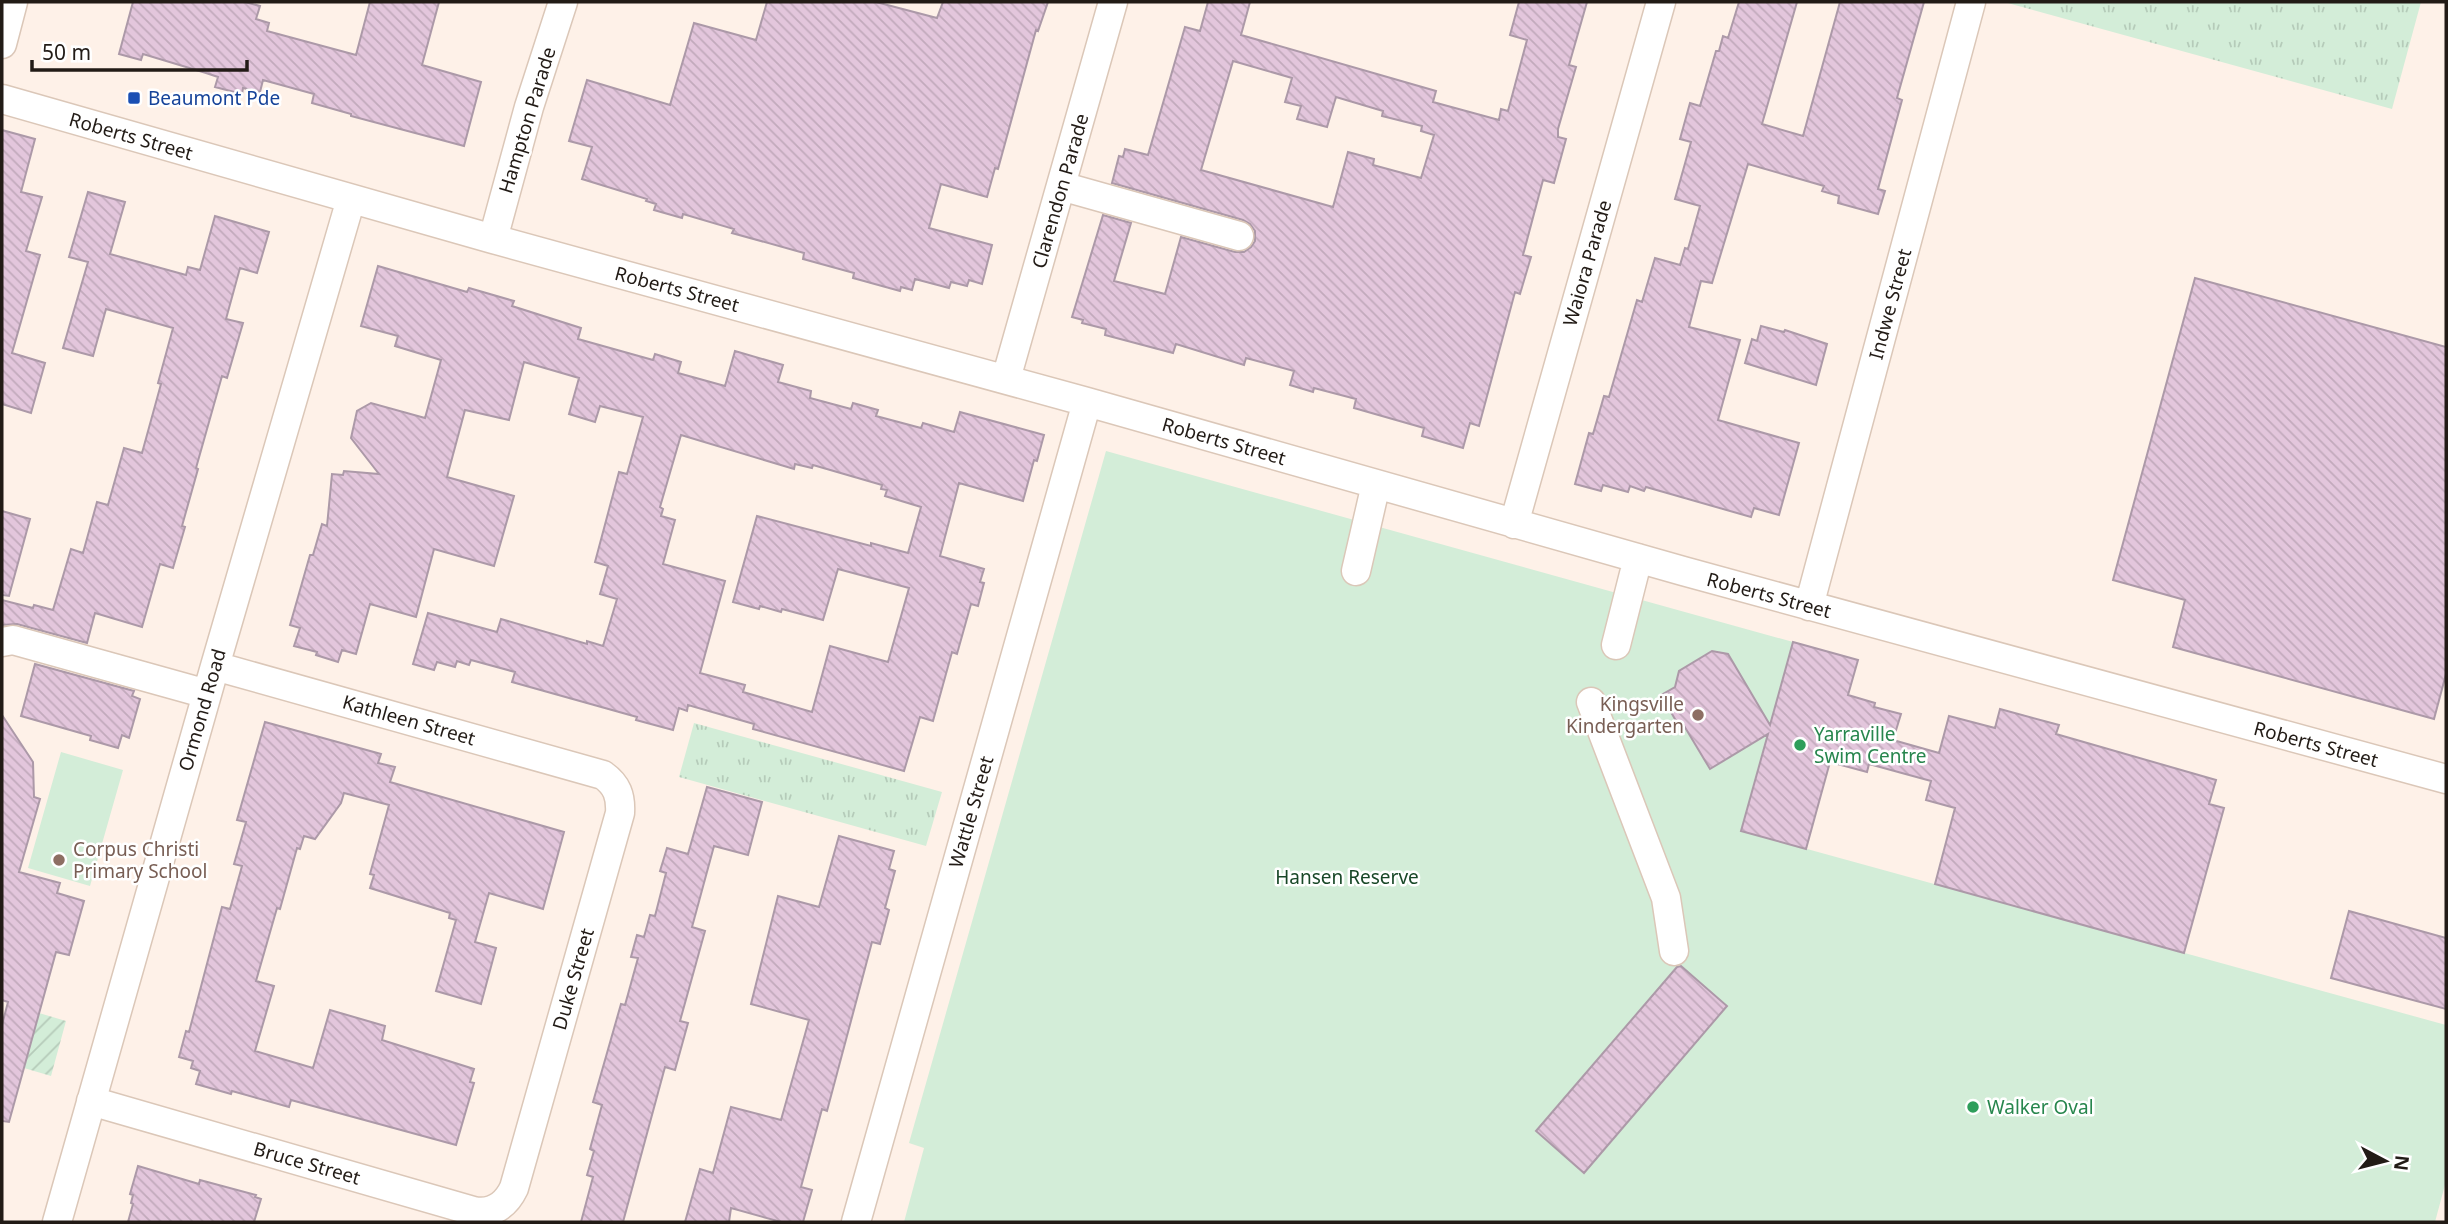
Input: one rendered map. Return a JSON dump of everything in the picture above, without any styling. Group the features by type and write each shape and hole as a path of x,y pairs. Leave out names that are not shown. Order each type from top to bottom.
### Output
{"street":[{"path":"2,44 13,2"},
{"name":"Hampton Parade","path":"493,239 529,107 563,2"},
{"name":"Clarendon Parade","path":"1006,379 1113,2"},
{"name":"Waiora Parade","path":"1514,524 1661,2"},
{"name":"Indwe Street","path":"1809,606 1971,2"},
{"name":"Roberts Street","path":"2,99 493,239 1006,379 1514,524 2446,779"},
{"path":"1061,186 1239,236"},
{"name":"Ormond Road","path":"57,1222 351,199"},
{"name":"Wattle Street","path":"856,1222 1087,402"},
{"path":"1356,571 1376,484"},
{"path":"1615,645 1638,558"},
{"path":"2,642 13,640 207,694"},
{"name":"Kathleen Street","path":"215,666 603,775"},
{"path":"1591,702 1666,898 1674,951"},
{"name":"Duke Street","path":"514,1188 620,813 618,792 603,775"},
{"name":"Bruce Street","path":"91,1101 473,1211 487,1212 499,1207 506,1202 514,1188"}],"green space":[{"path":"2004,2 2421,2 2392,109"},
{"name":"Hansen Reserve","path":"1106,451 1793,642 1742,831 2446,1025 2446,1181 2435,1222 904,1222 924,1148 909,1143"},
{"path":"694,723 942,792 926,846 679,777"},
{"path":"61,752 123,770 90,886 28,868"},
{"path":"39,1013 66,1021 51,1076 24,1068"}],"building":[{"path":"133,2 245,2 260,6 256,19 269,23 267,31 356,55 370,2 439,2 422,65 481,82 464,146 351,116 312,103 314,94 263,80 260,92 243,88 242,94 215,87 218,77 206,73 143,54 141,60 119,54"},
{"path":"767,2 876,2 937,18 943,2 1048,2 1038,31 1036,30 998,169 995,168 987,197 941,184 929,228 992,245 982,284 969,280 967,286 951,282 949,288 915,279 912,290 901,287 900,291 853,278 854,273 803,259 804,253 732,233 734,229 683,214 682,218 654,210 656,204 646,201 647,199 582,179 592,147 569,141 587,80 670,105 694,23 756,40"},
{"path":"1208,2 1250,2 1241,35 1436,91 1433,102 1499,120 1501,109 1508,111 1527,40 1510,35 1519,2 1587,2 1569,65 1576,67 1558,129 1558,137 1566,139 1554,183 1543,180 1523,255 1531,257 1520,294 1515,292 1479,426 1470,423 1463,448 1422,436 1424,428 1354,408 1356,399 1290,385 1294,371 1246,358 1244,365 1176,344 1173,353 1105,335 1106,329 1082,323 1083,320 1072,317 1103,215 1131,223 1114,281 1165,294 1181,237 1235,252 1244,252 1255,241 1255,231 1243,220 1112,183 1119,156 1123,157 1125,149 1148,155 1185,27 1200,31","holes":["1233,61 1292,78 1285,102 1301,106 1297,119 1327,127 1336,97 1383,111 1382,116 1422,126 1421,131 1434,135 1421,178 1373,165 1374,159 1348,152 1333,207 1201,170"]},
{"path":"1739,2 1797,2 1762,124 1803,136 1840,2 1924,2 1897,98 1902,100 1878,189 1885,191 1878,214 1838,203 1839,196 1822,191 1824,186 1748,164 1712,283 1701,281 1689,327 1740,340 1718,420 1799,443 1779,515 1754,508 1751,517 1646,487 1644,491 1630,486 1628,492 1603,485 1601,491 1575,484 1589,433 1593,434 1604,396 1609,397 1637,300 1642,302 1655,258 1680,265 1685,248 1688,249 1700,206 1675,199 1691,142 1680,139 1690,103 1700,106 1716,51 1719,51 1723,36 1728,38"},
{"path":"2,130 35,139 21,192 42,197 26,251 40,255 12,353 45,363 31,413 2,404"},
{"path":"88,192 125,202 110,254 186,275 188,267 200,270 215,216 269,232 257,273 240,268 226,319 243,323 227,378 222,376 196,468 198,469 182,526 185,527 173,568 160,564 142,627 95,613 87,643 17,624 2,625 2,600 53,610 71,549 83,553 97,502 108,505 124,448 142,453 173,328 106,309 93,356 63,348 88,262 69,257"},
{"path":"378,266 467,292 469,288 514,301 512,306 581,328 578,339 653,360 655,354 681,362 678,373 725,386 735,351 783,365 778,382 811,391 810,398 851,409 853,403 878,410 876,416 921,428 923,423 954,432 960,412 1044,435 1023,501 959,483 940,556 984,569 980,582 984,583 978,606 971,604 957,654 952,652 933,721 920,717 904,771 753,729 754,724 688,705 687,711 679,708 673,730 636,720 637,717 512,682 515,672 471,660 469,665 457,661 455,667 437,662 434,670 413,664 428,613 497,632 501,619 587,644 587,641 603,646 617,599 600,594 608,566 595,562 619,472 627,474 643,417 600,406 595,422 569,414 579,378 524,362 509,420 465,410 447,477 514,496 494,566 434,549 416,617 370,604 356,654 342,650 338,662 316,655 317,652 294,646 300,628 290,625 310,555 313,555 322,524 327,526 332,474 343,475 344,471 379,474 351,438 357,411 371,403 425,418 441,360 395,346 398,336 361,326","holes":["681,435 794,469 795,464 812,468 813,465 882,485 881,489 887,490 885,496 921,507 908,553 757,516 733,602 759,609 760,606 781,612 782,609 823,620 838,569 909,588 888,662 830,646 812,712 743,692 745,685 700,673 725,581 663,564 675,520 661,516 663,509 660,507"]},
{"path":"2195,278 2446,347 2446,674 2434,719 2173,647 2185,600 2113,580"},
{"path":"1761,326 1784,332 1785,330 1827,344 1816,385 1745,363 1752,339 1757,341"},
{"path":"2,511 30,519 9,596 2,595"},
{"path":"1793,642 1858,660 1848,695 1875,703 1874,707 1901,714 1893,740 1939,753 1949,716 1995,728 2000,709 2059,725 2056,734 2216,780 2209,804 2224,808 2184,953 1935,884 1955,808 1926,800 1931,781 1869,764 1867,772 1830,762 1806,849 1741,831 1768,734 1710,769 1683,724 1679,726 1661,695 1675,687 1679,671 1712,651 1728,654 1770,725"},
{"path":"35,664 134,691 132,696 140,699 129,738 122,735 118,748 90,740 91,736 21,716"},
{"path":"2,715 33,762 34,797 40,799 19,872 60,883 57,893 84,901 69,955 56,952 9,1122 2,1121 2,1025 8,1002 2,1000"},
{"path":"265,722 381,754 378,763 395,767 390,782 564,832 543,909 489,893 475,942 496,948 481,1004 436,991 456,920 449,918 450,913 370,888 374,875 370,874 389,805 344,793 341,803 315,839 304,836 300,849 297,848 256,981 274,986 255,1051 313,1068 330,1010 385,1026 382,1040 474,1069 470,1082 474,1083 456,1145 291,1100 289,1107 196,1084 200,1071 191,1068 193,1061 179,1057 186,1031 189,1032 222,907 230,909 242,866 234,864 246,822 237,820"},
{"path":"707,787 762,802 748,855 714,846 692,927 705,931 680,1021 688,1023 675,1070 665,1067 623,1222 581,1222 593,1177 587,1175 594,1151 590,1149 602,1105 593,1102 621,1004 625,1005 638,958 631,957 637,935 644,937 650,915 655,916 666,873 660,871 667,848 688,854"},
{"path":"839,836 894,851 889,869 895,871 885,908 889,910 880,944 872,942 827,1111 822,1109 801,1187 812,1190 803,1222 781,1222 731,1208 729,1222 685,1222 700,1169 713,1173 731,1107 781,1120 809,1020 751,1004 778,896 819,907"},
{"path":"2349,911 2446,938 2446,1009 2331,978"},
{"path":"1681,966 1727,1006 1584,1173 1536,1131 1677,967"},
{"path":"138,1166 199,1184 200,1180 256,1195 255,1197 261,1199 254,1222 128,1222 133,1204 133,1195 130,1194"}],"place":[{"name":"Beaumont Pde","path":"134,98"},
{"name":"Kingsville Kindergarten","path":"1698,715"},
{"name":"Yarraville Swim Centre","path":"1800,745"},
{"name":"Corpus Christi Primary School","path":"59,860"},
{"name":"Walker Oval","path":"1973,1107"}]}
